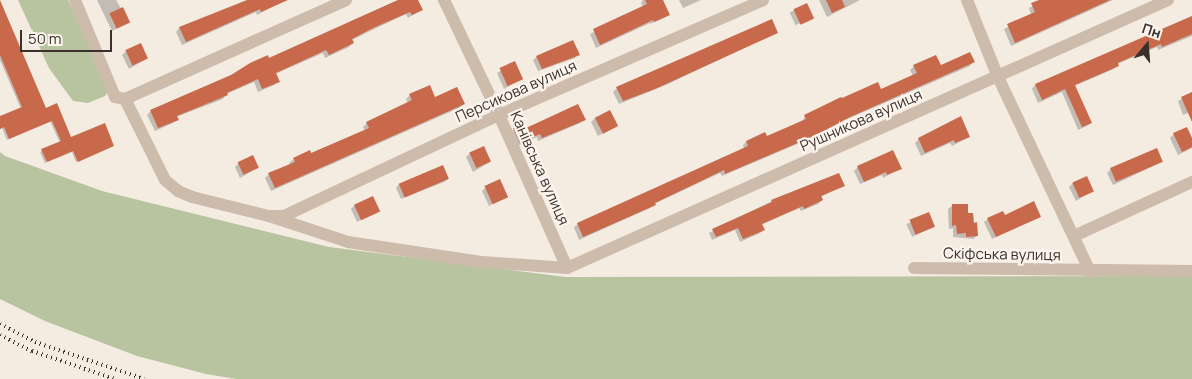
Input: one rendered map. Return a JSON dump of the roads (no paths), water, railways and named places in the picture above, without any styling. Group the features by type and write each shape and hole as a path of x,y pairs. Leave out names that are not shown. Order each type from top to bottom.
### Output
{"street":[{"path":"75,0 115,97 125,98 346,0"},
{"name":"Канівська вулиця","path":"444,0 499,115 567,268"},
{"name":"Персикова вулиця","path":"270,216 284,216 499,115 763,0"},
{"path":"967,0 998,77 1090,272"},
{"name":"Рушникова вулиця","path":"567,268 1168,0"},
{"path":"125,98 165,180 178,191 270,216 348,242 482,262 567,268"},
{"name":"Скіфська вулиця","path":"1074,236 1192,182"},
{"name":"Скіфська вулиця","path":"914,268 1090,272 1192,271"}],"railway":[{"path":"0,324 35,342 144,379"},
{"path":"0,335 32,351 115,379"}]}
